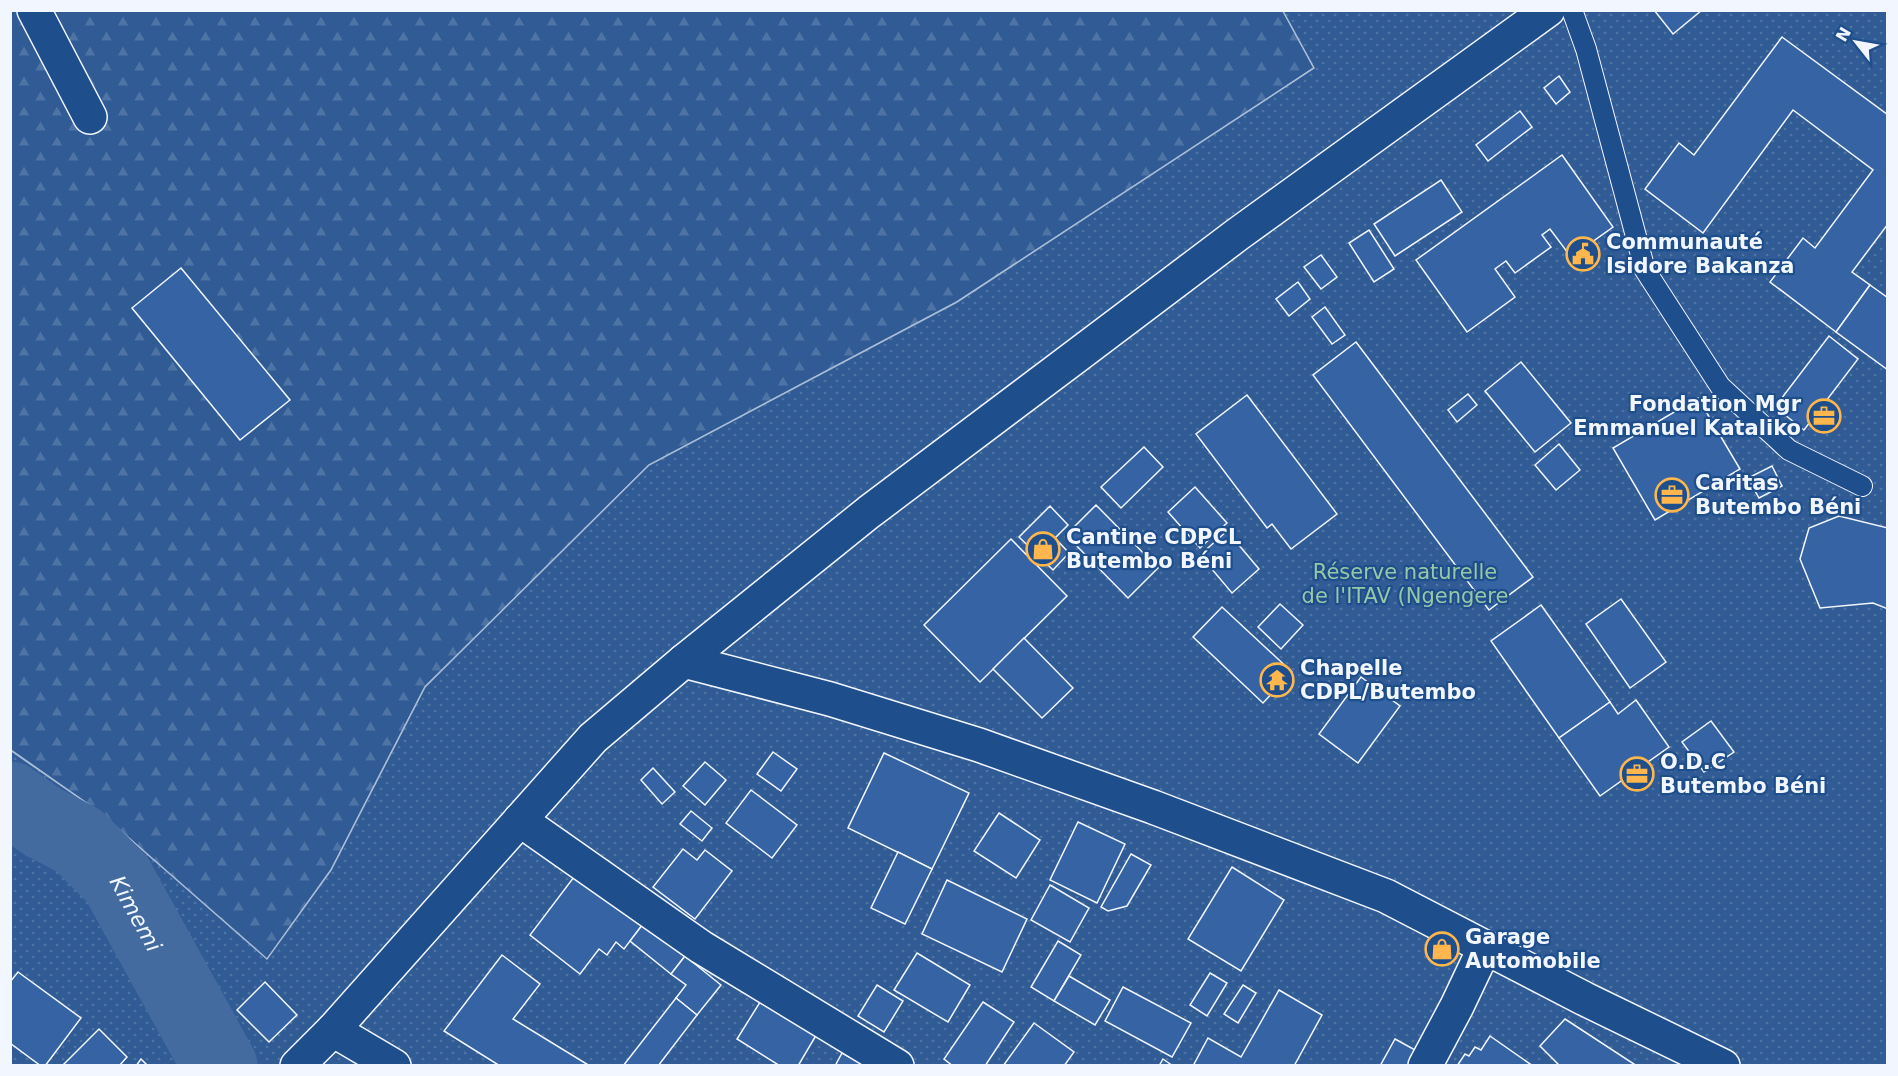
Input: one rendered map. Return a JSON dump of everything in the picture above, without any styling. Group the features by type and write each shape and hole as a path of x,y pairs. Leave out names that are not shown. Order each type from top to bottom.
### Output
{"street":[{"path":"34,10 90,117"},
{"path":"297,1065 333,1030 593,738 684,661 869,512 1238,234 1539,13"},
{"path":"684,661 830,699 1001,753 1153,807 1386,896 1585,999 1723,1065"},
{"path":"520,820 701,947 897,1065"},
{"path":"1425,1065 1485,947"},
{"path":"333,1030 394,1065"}],"lane":[{"path":"1572,10 1586,49 1645,270 1720,386 1789,450 1862,486"}],"green space":[{"path":"11,11 1283,11 1314,68 957,302 649,465 425,687 331,870 267,960 98,811 11,750"},
{"name":"Réserve naturelle de l'ITAV (Ngengere","path":"1283,11 1887,11 1887,1065 11,1065 10,750 98,811 267,959 331,870 425,687 649,465 957,302 1314,68"}],"building":[{"path":"1654,10 1702,10 1673,34"},
{"path":"1782,37 1888,115 1888,224 1852,272 1870,285 1836,332 1770,282 1803,238 1815,248 1873,170 1793,110 1703,233 1645,189 1679,143 1694,155"},
{"path":"1559,76 1570,92 1556,104 1544,88"},
{"path":"1520,111 1532,127 1488,161 1476,145"},
{"path":"1562,155 1613,227 1571,257 1550,229 1542,235 1551,247 1515,273 1506,261 1495,269 1515,297 1467,332 1416,260"},
{"path":"1441,180 1462,212 1395,256 1374,224"},
{"path":"1369,230 1394,269 1374,282 1349,243"},
{"path":"1321,255 1337,277 1321,289 1304,267"},
{"path":"181,268 290,400 240,440 132,308"},
{"path":"1298,282 1310,299 1289,316 1276,299"},
{"path":"1870,285 1888,298 1888,370 1836,332"},
{"path":"1325,307 1345,335 1332,344 1312,317"},
{"path":"1829,336 1858,359 1804,430 1775,407"},
{"path":"1356,342 1533,577 1489,610 1313,375"},
{"path":"1521,362 1571,423 1535,452 1485,391"},
{"path":"1468,394 1477,405 1457,422 1448,410"},
{"path":"1247,395 1337,514 1291,549 1272,524 1267,528 1196,434"},
{"path":"1698,398 1740,469 1655,520 1613,448"},
{"path":"1559,444 1580,470 1556,490 1535,465"},
{"path":"1144,447 1163,467 1121,508 1101,487"},
{"path":"1772,466 1782,486 1759,498 1748,478"},
{"path":"1195,487 1227,523 1200,548 1168,512"},
{"path":"1096,505 1158,568 1128,598 1066,535"},
{"path":"1050,506 1068,525 1055,538 1069,553 1053,570 1019,537"},
{"path":"1839,516 1888,528 1888,609 1873,603 1820,608 1800,559 1809,528"},
{"path":"1227,531 1259,569 1232,593 1200,555"},
{"path":"1011,539 1067,596 980,682 924,625"},
{"path":"1621,599 1666,662 1630,688 1586,624"},
{"path":"1280,604 1303,625 1281,649 1258,627"},
{"path":"1541,605 1610,702 1559,738 1491,641"},
{"path":"1222,607 1292,672 1263,703 1193,637"},
{"path":"1024,638 1073,688 1042,718 993,669"},
{"path":"1361,677 1400,706 1358,763 1319,734"},
{"path":"1636,700 1669,747 1600,796 1559,738 1610,702 1618,714"},
{"path":"1711,721 1734,752 1704,772 1682,742"},
{"path":"773,752 797,769 781,791 757,774"},
{"path":"884,753 969,793 932,869 848,828"},
{"path":"705,762 726,780 705,805 683,786"},
{"path":"653,768 675,792 662,804 641,780"},
{"path":"751,790 797,825 772,858 726,823"},
{"path":"691,811 712,828 702,841 680,824"},
{"path":"999,813 1040,840 1016,878 974,851"},
{"path":"1078,822 1125,844 1097,903 1050,880"},
{"path":"683,849 697,860 705,850 732,871 695,919 653,887"},
{"path":"898,852 932,869 905,924 871,908"},
{"path":"1131,854 1151,865 1127,906 1108,911 1101,907"},
{"path":"1232,867 1284,900 1241,971 1188,939"},
{"path":"577,873 643,924 624,949 616,942 607,955 599,949 580,974 530,935"},
{"path":"947,880 1027,919 1002,972 922,934"},
{"path":"1050,885 1089,908 1070,942 1031,920"},
{"path":"643,924 685,956 671,974 630,941"},
{"path":"1058,941 1081,955 1054,1001 1031,987"},
{"path":"917,953 970,985 948,1022 894,990"},
{"path":"502,955 540,984 513,1019 590,1066 500,1066 444,1031"},
{"path":"685,956 721,985 697,1015 676,998 686,985 671,974"},
{"path":"18,972 81,1018 45,1066 41,1066 10,1043 10,982"},
{"path":"1210,973 1227,983 1207,1016 1190,1005"},
{"path":"1069,976 1110,1000 1095,1025 1054,1001"},
{"path":"265,982 297,1015 269,1042 237,1010"},
{"path":"877,985 903,1001 884,1032 858,1016"},
{"path":"1243,985 1256,993 1238,1023 1224,1014"},
{"path":"1123,987 1191,1023 1172,1057 1105,1021"},
{"path":"1279,990 1322,1015 1294,1066 1193,1066 1208,1038 1241,1057"},
{"path":"676,998 697,1015 658,1066 623,1066"},
{"path":"762,999 818,1032 798,1066 780,1066 737,1039"},
{"path":"983,1002 1014,1022 985,1066 953,1066 944,1059"},
{"path":"1565,1019 1637,1066 1560,1066 1540,1046"},
{"path":"1034,1023 1074,1052 1064,1066 1003,1066"},
{"path":"99,1029 127,1057 119,1066 62,1066"},
{"path":"1490,1036 1533,1066 1457,1066 1465,1054 1469,1056 1475,1047 1481,1050"},
{"path":"1395,1039 1417,1051 1409,1066 1380,1066"},
{"path":"842,1053 866,1066 835,1066"},
{"path":"141,1059 148,1066 136,1066"},
{"path":"1163,1059 1173,1066 1159,1066"}],"waterway":[{"name":"Kimemi","path":"10,799 43,822 79,841 117,879 220,1066"}],"place":[{"name":"Communauté Isidore Bakanza","path":"1583,254"},
{"name":"Fondation Mgr Emmanuel Kataliko","path":"1824,416"},
{"name":"Caritas Butembo Béni","path":"1672,495"},
{"name":"Cantine CDPCL Butembo Béni","path":"1043,549"},
{"name":"Chapelle CDPL/Butembo","path":"1277,680"},
{"name":"O.D.C Butembo Béni","path":"1637,774"},
{"name":"Garage Automobile","path":"1442,949"}]}
